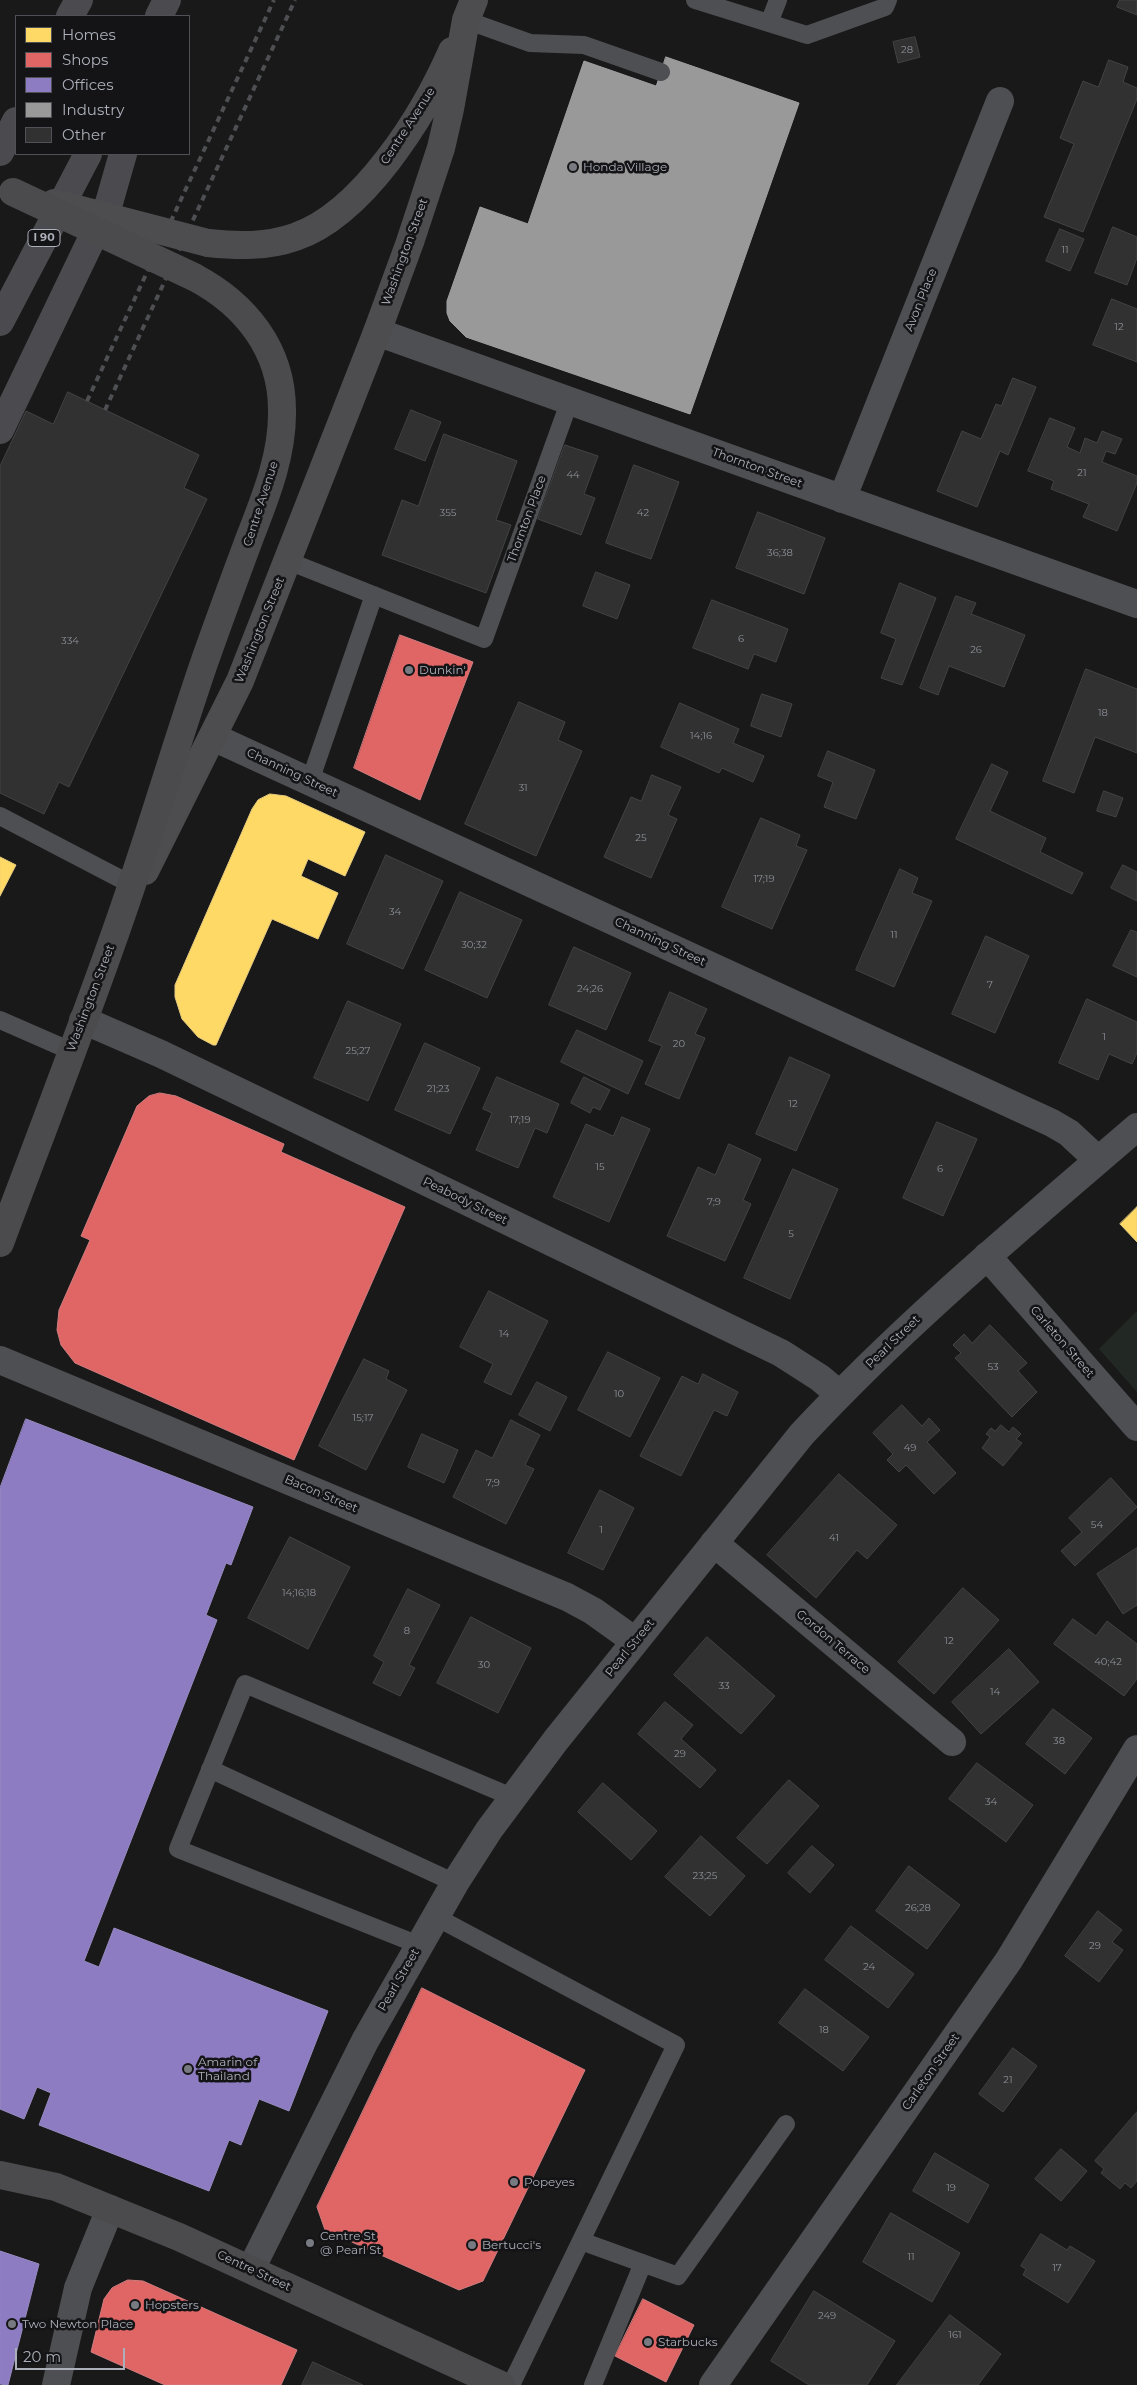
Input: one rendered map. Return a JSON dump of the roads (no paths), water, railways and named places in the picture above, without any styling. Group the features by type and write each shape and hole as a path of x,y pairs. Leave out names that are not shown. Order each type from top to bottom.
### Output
{"highway":[{"path":"70,15 78,0"},
{"path":"0,152 15,123"},
{"name":"I 90","path":"0,322 87,155"},
{"path":"0,430 109,203 123,155"}],"main road":[{"name":"Centre Avenue","path":"6,190 208,243 250,245 273,243 295,237 334,217 370,183 409,128 449,58 470,10"},
{"name":"Washington Street","path":"134,886 240,681 377,332 410,242 440,148 452,101 470,10"},
{"name":"Centre Avenue","path":"6,190 194,276 218,291 235,304 262,336 272,355 278,377 282,410 281,431 272,478 203,666 134,886 121,916"},
{"name":"Washington Street","path":"0,1243 121,916"},
{"path":"0,2160 56,2187"},
{"name":"Centre Street","path":"0,2175 56,2187 110,2209 251,2269 501,2384"}],"street":[{"name":"Avon Place","path":"842,499 1000,101"},
{"name":"Thornton Street","path":"377,332 1137,604"},
{"name":"Channing Street","path":"212,737 1052,1123 1069,1133 1098,1160"},
{"name":"Peabody Street","path":"83,1020 161,1054 781,1353 820,1378 840,1394"},
{"name":"Pearl Street","path":"251,2269 365,2041 455,1883 512,1797 802,1434 926,1310 1137,1127"},
{"name":"Carleton Street","path":"988,1256 1137,1427"},
{"name":"Bacon Street","path":"0,1360 567,1597 593,1611 635,1641"},
{"name":"Gordon Terrace","path":"714,1543 952,1742"},
{"name":"Carleton Street","path":"712,2385 1009,1960 1137,1749"},
{"path":"56,2385 78,2288 110,2209"}],"lane":[{"path":"694,0 807,35 885,7 888,0"},
{"path":"769,23 778,0"},
{"path":"470,10 530,43 584,45 660,72"},
{"name":"Thornton Place","path":"374,595 484,639 570,400"},
{"path":"288,560 374,595 310,781"},
{"path":"0,816 134,886"},
{"path":"0,1020 71,1051"},
{"path":"420,1945 178,1849 246,1684 512,1797"},
{"path":"210,1769 455,1883"},
{"path":"436,1917 676,2045 581,2241 501,2384"},
{"path":"581,2241 678,2276 786,2124"},
{"path":"593,2385 643,2263"}],"railway":[{"path":"87,401 274,0"},
{"path":"105,410 295,0"}],"place":[{"name":"Honda Village","path":"573,167"},
{"name":"Dunkin'","path":"409,670"},
{"name":"Amarin of Thailand","path":"188,2069"},
{"name":"Popeyes","path":"514,2182"},
{"name":"Centre St @ Pearl St","path":"310,2243"},
{"name":"Bertucci's","path":"472,2245"},
{"name":"Hopsters","path":"135,2305"},
{"name":"Two Newton Place","path":"12,2324"},
{"name":"Starbucks","path":"648,2342"}]}
